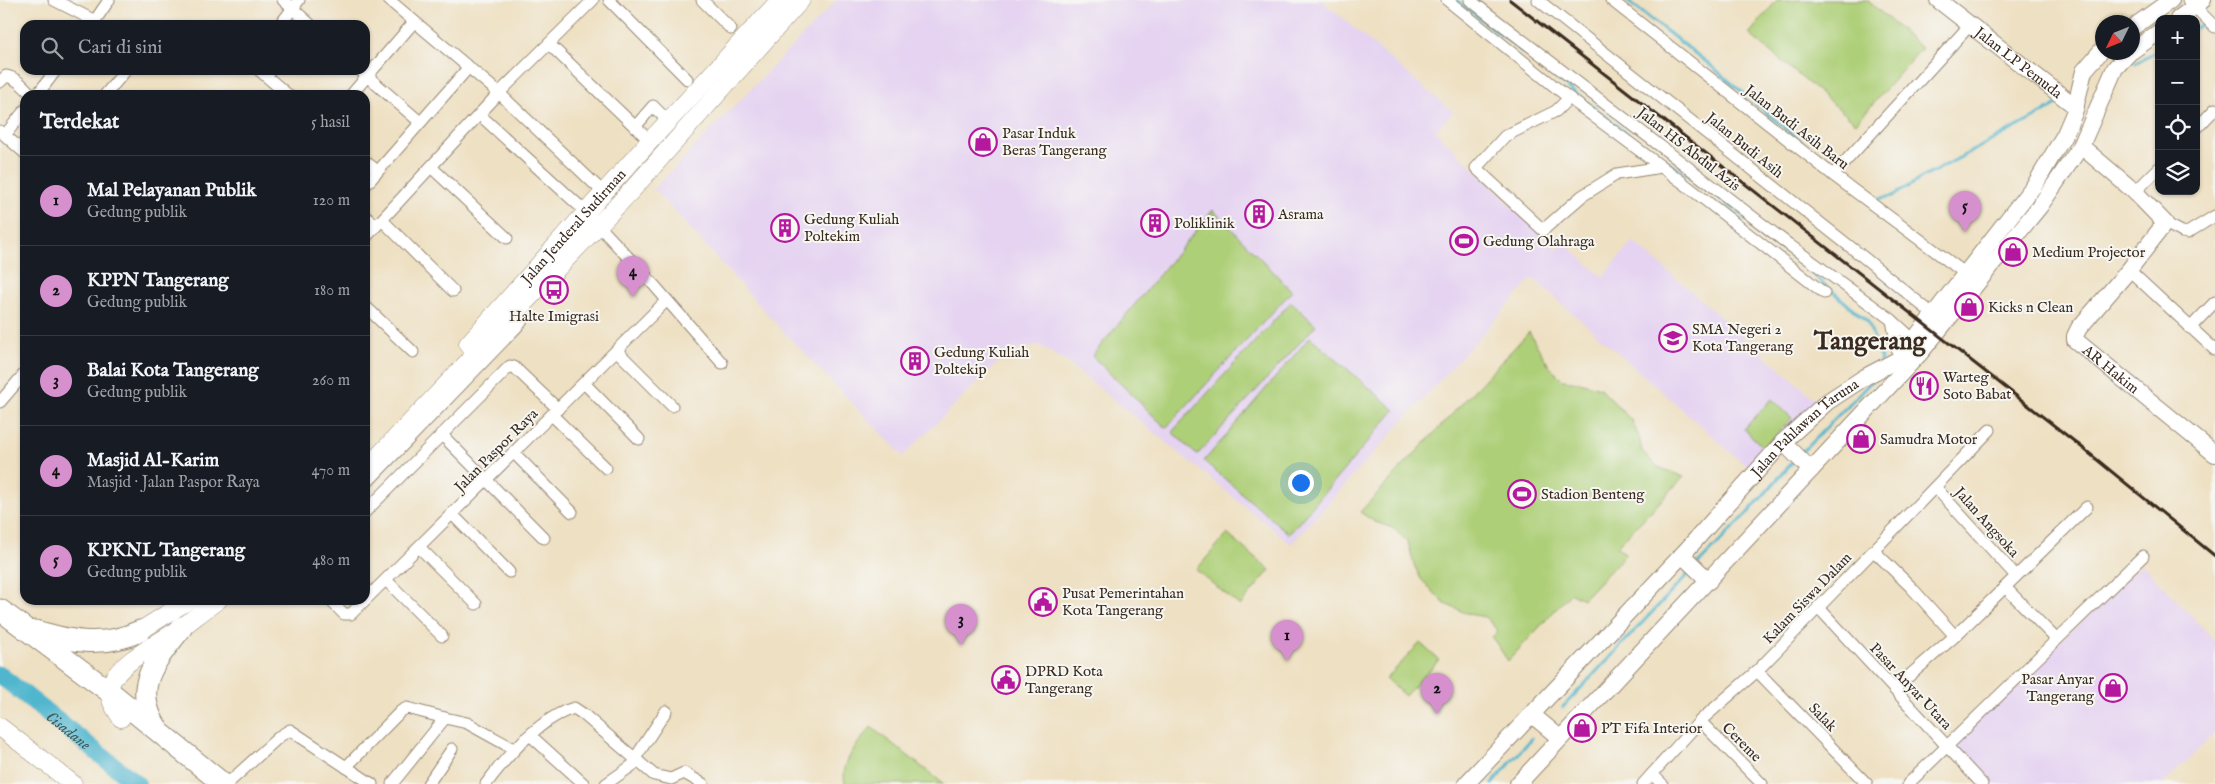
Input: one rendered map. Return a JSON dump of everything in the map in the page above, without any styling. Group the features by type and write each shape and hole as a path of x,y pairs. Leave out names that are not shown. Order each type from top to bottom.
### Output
{"highway":[{"path":"0,610 110,692 223,784"},
{"path":"0,626 204,784"},
{"path":"21,626 61,638 100,642 123,639 140,631"},
{"path":"160,733 145,706 146,684 156,661 182,627"}],"main road":[{"name":"Jalan Jenderal Sudirman","path":"370,449 446,368 668,121 780,0"},
{"name":"Jalan Jenderal Sudirman","path":"370,465 598,225 801,0"},
{"name":"Jalan LP Pemuda","path":"1938,0 2076,103"},
{"path":"2140,22 2171,0"},
{"path":"2184,15 2198,6"},
{"name":"Jalan Pahlawan Taruna","path":"2140,46 2155,35"},
{"name":"Jalan Pahlawan Taruna","path":"1466,784 1530,714 1684,558 1818,408 1865,377 1896,361 2036,184 2065,134 2076,103 2082,77 2086,67 2095,57"},
{"name":"Jalan Pahlawan Taruna","path":"1518,784 1706,578 1921,352 2040,206 2081,146 2115,68 2123,60"},
{"path":"2081,146 2136,192 2166,223"},
{"name":"AR Hakim","path":"2166,223 2074,336 2075,340 2215,454"},
{"name":"Jalan Jenderal Sudirman","path":"370,477 524,316 538,299 550,274"},
{"path":"1786,445 1809,468"},
{"path":"1684,558 1706,578"},
{"path":"140,631 181,605"},
{"path":"121,718 114,707 110,692 112,682 122,669 211,605"},
{"path":"1530,714 1560,738"},
{"path":"1,731 73,784"}],"street":[{"path":"54,0 88,20"},
{"path":"95,20 108,0"},
{"path":"283,0 296,4 307,20"},
{"path":"389,0 499,93 604,193"},
{"path":"370,233 499,93 593,0"},
{"path":"609,0 687,79"},
{"path":"702,0 731,29"},
{"path":"1447,0 1459,9 1477,15 1568,98 1682,182 1824,294"},
{"path":"1459,9 1469,0"},
{"name":"Jalan HS Abdul Azis","path":"1469,0 1477,15 1892,320 1914,340"},
{"name":"Jalan Budi Asih","path":"1538,0 1934,315"},
{"name":"Jalan Budi Asih Baru","path":"1611,0 1966,274"},
{"path":"284,20 296,4"},
{"path":"2198,6 2215,27"},
{"path":"370,67 414,22"},
{"path":"1836,172 1970,25"},
{"path":"549,44 650,141"},
{"path":"370,180 469,67"},
{"path":"40,90 52,75"},
{"path":"109,90 122,75"},
{"path":"265,75 282,90"},
{"path":"354,90 363,75"},
{"path":"366,75 420,122"},
{"path":"0,82 6,76 9,76 27,90"},
{"path":"1568,98 1556,110 1505,136 1476,168 1543,230 1582,196 1616,174 1662,167"},
{"path":"635,127 653,106 668,121"},
{"path":"2200,125 2215,109"},
{"path":"20,115 2,133 20,149"},
{"path":"480,115 586,212 653,284 722,363"},
{"path":"370,165 377,171"},
{"path":"431,166 507,238"},
{"path":"2136,192 2155,172"},
{"path":"1682,182 1694,173"},
{"path":"2166,223 2187,233 2215,216"},
{"path":"370,218 379,223 454,291"},
{"path":"1764,248 1788,244"},
{"path":"2129,270 2215,350"},
{"name":"Jalan Paspor Raya","path":"370,596 666,301"},
{"path":"2190,328 2215,302"},
{"path":"370,311 413,352"},
{"path":"1892,320 1896,361"},
{"path":"617,351 672,406"},
{"path":"370,507 441,434 512,366 606,468"},
{"path":"0,402 20,379"},
{"path":"584,383 640,439"},
{"name":"Kalam Siswa Dalam","path":"1643,784 1700,722 1757,671 1990,430"},
{"path":"441,434 544,538"},
{"path":"514,453 572,512"},
{"name":"Jalan Angsoka","path":"1936,488 2016,576"},
{"path":"1894,689 1955,636 2086,508"},
{"path":"452,514 509,572"},
{"path":"419,547 476,604"},
{"path":"1874,551 1910,586 1955,636"},
{"path":"1908,784 2143,556"},
{"path":"386,580 442,636"},
{"path":"2006,587 2056,639"},
{"name":"Jalan Paspor Raya","path":"335,605 344,614 351,614 360,605"},
{"name":"Pasar Anyar Utara","path":"1818,607 1982,784"},
{"name":"Salak","path":"1757,671 1867,784"},
{"path":"346,767 401,711 407,708 468,723 514,749"},
{"path":"486,784 514,749 530,735 563,711 574,708 654,775 671,779 684,773 702,784"},
{"path":"606,784 635,761 666,711"},
{"path":"392,784 445,718"},
{"name":"Cereme","path":"1700,722 1762,784"},
{"path":"228,784 290,730 298,733 372,784"},
{"path":"530,735 584,784"},
{"path":"428,784 452,749"},
{"path":"1652,774 1662,784"}],"shaded area":[{"path":"837,0 1324,0 1323,2 1453,112 1435,131 1557,250 1563,242 1603,277 1633,241 1815,399 1752,471 1533,278 1291,544 1067,362 1039,345 1018,349 998,362 903,456 781,329 654,189"},
{"name":"Pasar Anyar Tangerang","path":"2142,564 2215,641 2215,734 2162,784 1989,784 1952,744"}],"green space":[{"path":"1777,0 1867,0 1922,48 1856,123 1749,34"},
{"path":"1213,210 1292,291 1166,428 1092,356"},
{"path":"1291,302 1316,325 1197,455 1172,432"},
{"name":"Stadion Benteng","path":"1529,332 1549,366 1563,380 1580,382 1600,388 1632,421 1639,437 1642,451 1658,467 1684,477 1617,546 1626,554 1583,599 1571,593 1508,661 1492,637 1498,631 1485,617 1468,614 1445,604 1421,579 1414,565 1408,542 1393,528 1375,522 1360,512"},
{"path":"1310,337 1395,410 1289,534 1204,461"},
{"path":"1772,399 1792,418 1764,448 1744,429"},
{"path":"1227,534 1270,570 1240,606 1196,570"},
{"path":"1420,643 1439,660 1405,696 1386,679"},
{"path":"871,727 944,784 845,784 845,768 851,753"}],"waterway":[{"path":"1456,0 1633,138 1704,186 1794,258 1868,322 1881,359 1880,361"},
{"path":"1626,0 1709,64 1819,157"},
{"path":"2200,26 2207,22"},
{"path":"2136,63 2155,52"},
{"path":"1856,185 1876,199 1893,196 1920,179 2060,102"},
{"path":"1801,453 1872,381"},
{"path":"1699,563 1747,514 1795,459"},
{"path":"1563,707 1691,571"},
{"name":"Cisadane","path":"0,675 137,784"},
{"path":"1492,784 1532,738"}],"railway":[{"path":"1510,0 2079,445 2215,556"}],"place":[{"name":"Pasar Induk Beras Tangerang","path":"983,142"},
{"name":"Asrama","path":"1259,214"},
{"name":"Poliklinik","path":"1155,223"},
{"name":"Gedung Kuliah Poltekim","path":"785,228"},
{"name":"KPKNL Tangerang","path":"1965,232"},
{"name":"Gedung Olahraga","path":"1464,241"},
{"name":"Medium Projector","path":"2013,252"},
{"name":"Halte Imigrasi","path":"554,290"},
{"name":"Masjid Al-Karim","path":"633,297"},
{"name":"Kicks n Clean","path":"1969,307"},
{"name":"SMA Negeri 2 Kota Tangerang","path":"1673,338"},
{"name":"Gedung Kuliah Poltekip","path":"915,361"},
{"name":"Warteg Soto Babat","path":"1924,386"},
{"name":"Samudra Motor","path":"1861,439"},
{"name":"Stadion Benteng","path":"1522,494"},
{"name":"Pusat Pemerintahan Kota Tangerang","path":"1043,602"},
{"name":"Balai Kota Tangerang","path":"961,645"},
{"name":"Mal Pelayanan Publik","path":"1287,661"},
{"name":"DPRD Kota Tangerang","path":"1006,680"},
{"name":"Pasar Anyar Tangerang","path":"2113,688"},
{"name":"KPPN Tangerang","path":"1437,714"},
{"name":"PT Fifa Interior","path":"1582,728"}],"district":[{"name":"Tangerang","path":"1870,340"}]}
